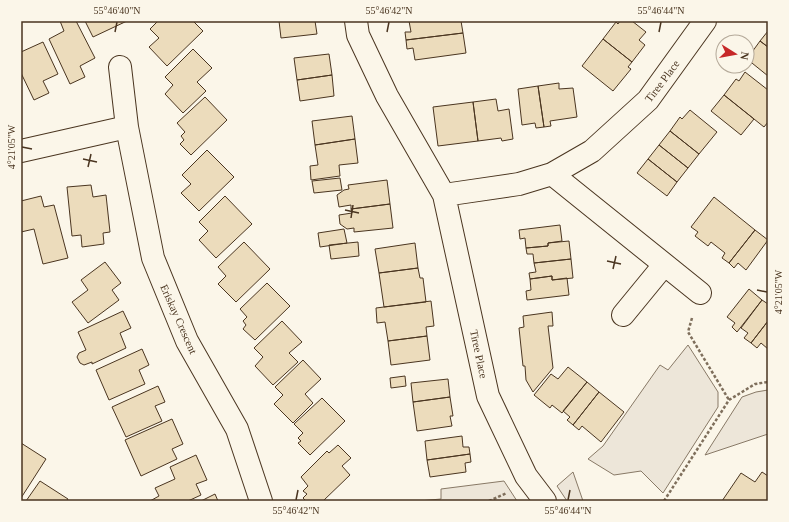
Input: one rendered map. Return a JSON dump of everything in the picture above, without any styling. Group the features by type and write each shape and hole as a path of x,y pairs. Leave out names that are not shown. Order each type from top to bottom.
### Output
{"street":[{"name":"Tiree Place","path":"356,21 358,35 387,96 444,195 488,396 526,476 545,501"},
{"name":"Tiree Place","path":"444,195 519,184 552,174 592,151 648,100 705,21"},
{"name":"Eriskay Crescent","path":"120,67 127,127 153,258 187,341 237,429 261,501"},
{"path":"21,151 127,127"},
{"path":"552,174 700,293"},
{"path":"623,315 664,265"}],"path":[{"path":"700,293 688,332 729,400"},
{"path":"664,501 729,400 755,384 768,382"}],"shaded area":[{"path":"688,345 718,392 718,407 663,493 641,471 614,475 588,459 603,446 660,365 668,370"},
{"path":"768,390 768,434 705,455 742,397"},
{"path":"573,472 583,501 567,501 557,486"},
{"path":"504,481 517,501 419,501 441,499 441,489"}],"building":[{"path":"60,21 76,21 95,58 80,66 85,77 70,84 49,39 64,31"},
{"path":"85,21 127,21 93,37"},
{"path":"158,21 193,21 203,31 167,66 149,47 159,38 150,29"},
{"path":"279,21 315,21 317,34 281,38"},
{"path":"409,21 461,21 463,33 406,40 405,32 411,32"},
{"path":"620,21 632,21 646,32 639,40 645,45 632,62 603,39 616,22 618,24"},
{"path":"768,31 768,47 760,41"},
{"path":"463,33 466,53 415,60 413,48 407,49 406,40"},
{"path":"603,39 632,62 628,67 631,69 613,91 582,66"},
{"path":"760,41 768,47 768,76 755,65 755,48"},
{"path":"43,42 58,74 43,81 49,93 34,100 21,73 21,52"},
{"path":"193,49 212,68 197,82 206,91 183,113 165,94 173,85 165,77"},
{"path":"329,54 332,75 297,80 294,58"},
{"path":"744,74 748,74 768,90 768,122 764,127 724,95 736,79 739,81"},
{"path":"332,75 334,96 300,101 297,80"},
{"path":"559,83 559,89 573,88 577,117 550,121 551,126 544,127 538,86"},
{"path":"538,86 544,127 536,128 535,123 522,125 518,89"},
{"path":"724,95 754,119 741,135 711,111"},
{"path":"205,97 227,120 191,155 180,144 184,140 181,136 185,132 177,123"},
{"path":"496,99 498,111 509,109 513,139 502,141 501,138 478,141 473,102"},
{"path":"473,102 478,141 438,146 433,107"},
{"path":"690,110 717,132 699,154 670,131 680,117 682,119"},
{"path":"352,116 355,139 315,145 312,121"},
{"path":"670,131 699,154 688,168 659,145"},
{"path":"355,139 358,163 339,165 340,176 311,180 310,166 318,165 315,145"},
{"path":"659,145 688,168 677,182 648,159"},
{"path":"207,150 234,177 199,211 181,193 191,184 182,175"},
{"path":"648,159 677,182 667,196 637,173"},
{"path":"340,178 342,190 314,193 312,181"},
{"path":"387,180 390,204 351,209 351,205 339,207 337,195 344,190 349,189 348,185"},
{"path":"91,185 93,197 106,195 110,232 103,233 104,244 82,247 81,235 72,236 67,187"},
{"path":"41,196 44,207 54,205 68,258 43,264 34,229 21,232 21,201"},
{"path":"225,196 252,224 216,258 199,240 208,231 199,222"},
{"path":"714,197 755,230 729,263 722,258 725,253 711,242 708,246 695,236 698,232 691,227"},
{"path":"390,204 393,228 354,232 354,228 347,229 340,224 339,215 352,213 351,209"},
{"path":"560,225 562,241 548,243 548,246 526,248 525,238 520,239 519,230"},
{"path":"344,229 347,243 320,247 318,233"},
{"path":"755,230 768,240 746,270 738,263 734,268 729,263"},
{"path":"569,241 571,259 534,263 533,254 527,254 526,248 548,246 548,243"},
{"path":"244,242 270,269 236,302 218,284 226,276 218,267"},
{"path":"358,242 359,256 331,259 329,245"},
{"path":"415,243 418,268 379,273 375,249"},
{"path":"571,259 573,278 552,280 552,276 530,279 529,273 536,272 534,263"},
{"path":"105,262 121,283 112,290 119,300 88,323 72,302 88,290 81,280"},
{"path":"418,268 420,278 423,278 426,302 384,307 379,273"},
{"path":"552,276 552,280 567,278 569,295 527,300 526,291 531,290 530,279"},
{"path":"267,283 290,306 255,340 243,329 246,325 243,321 247,317 240,309"},
{"path":"749,289 762,300 737,332 732,327 735,323 727,317"},
{"path":"762,300 768,304 768,321 751,343 744,338 748,333 741,328"},
{"path":"431,301 434,326 426,327 427,336 388,341 385,322 377,323 376,308"},
{"path":"123,311 131,328 120,333 126,348 92,364 92,362 84,365 80,363 77,357 79,353 86,350 78,332"},
{"path":"552,312 553,326 548,326 553,368 533,392 526,380 519,328 524,327 523,316"},
{"path":"282,321 302,342 289,353 298,362 273,385 255,366 263,357 254,348"},
{"path":"768,321 768,349 761,343 757,348 751,343"},
{"path":"427,336 430,360 391,365 388,341"},
{"path":"142,349 149,365 139,370 145,384 109,400 96,370"},
{"path":"303,360 321,379 305,394 313,403 293,423 274,404 283,395 275,387"},
{"path":"568,367 587,382 562,413 552,405 550,408 534,395 551,374 558,379"},
{"path":"405,376 406,386 391,388 390,378"},
{"path":"448,379 450,397 413,402 411,383"},
{"path":"587,382 599,392 573,425 567,420 570,417 563,411"},
{"path":"158,386 165,402 155,406 162,421 126,437 112,407"},
{"path":"599,392 624,412 601,442 582,426 579,430 573,425"},
{"path":"450,397 453,416 450,416 452,426 417,431 413,402"},
{"path":"322,398 345,421 310,455 298,443 301,441 298,438 303,433 294,424"},
{"path":"172,419 183,444 172,449 177,459 141,476 125,440"},
{"path":"462,436 463,447 469,447 470,454 427,460 425,441"},
{"path":"21,443 46,459 21,498"},
{"path":"338,445 351,458 342,466 350,475 323,501 306,501 303,498 307,494 303,491 308,486 301,477 327,451 329,453"},
{"path":"470,454 471,462 465,463 466,472 430,477 427,460"},
{"path":"196,455 207,480 196,484 201,495 188,501 150,501 159,496 155,488 175,479 170,467"},
{"path":"762,472 768,476 768,501 722,501 741,473 755,482"},
{"path":"40,481 68,499 67,501 26,501"},
{"path":"215,494 218,501 201,501"}]}
